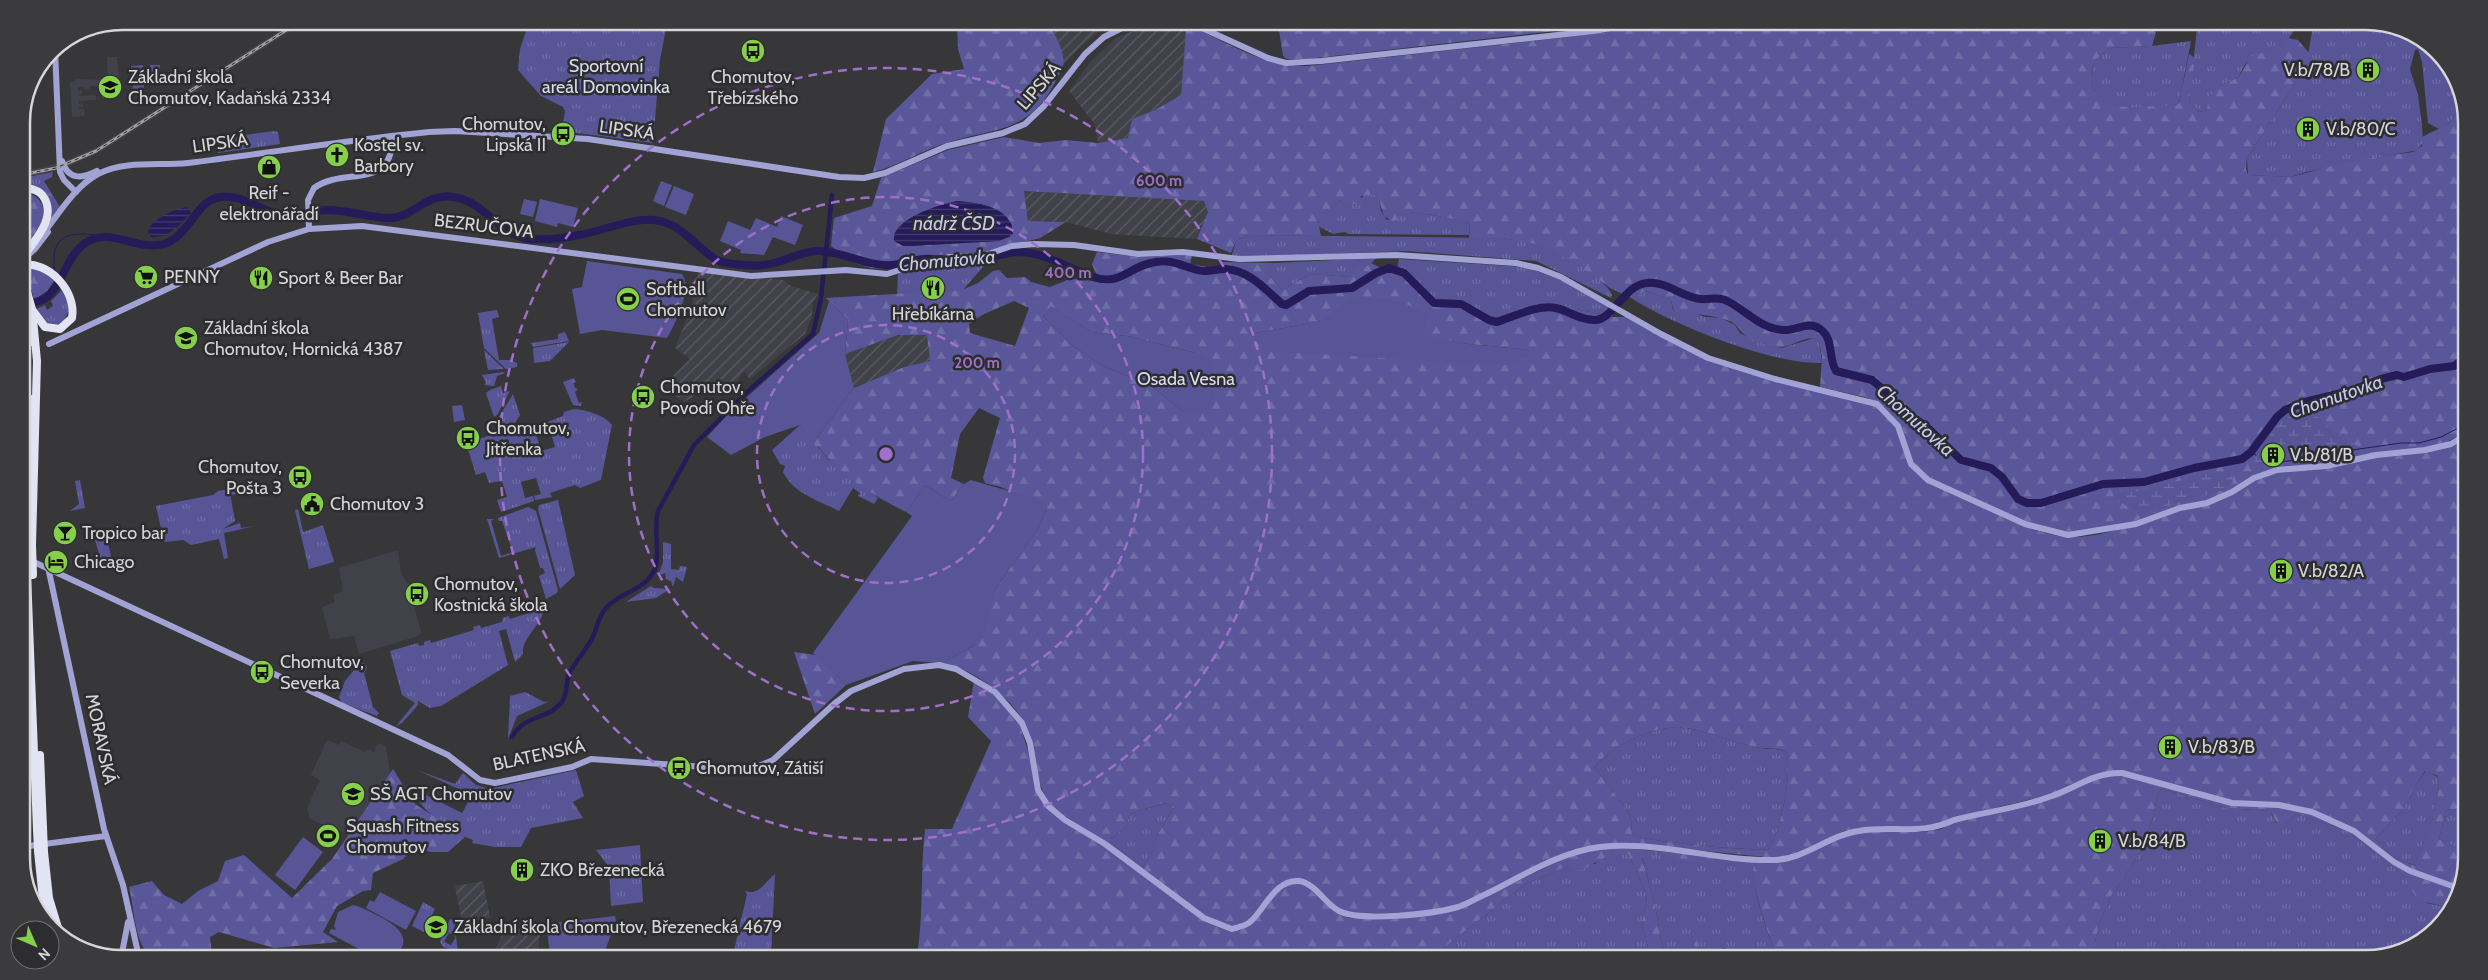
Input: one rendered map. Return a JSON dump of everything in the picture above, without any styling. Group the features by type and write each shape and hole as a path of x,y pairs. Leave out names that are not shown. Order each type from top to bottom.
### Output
{"highway":[{"path":"30,188 39,192 44,198 48,212 43,228 30,245"},
{"path":"30,264 37,264 53,274 73,304 73,312 69,323 60,329 49,329 30,313"},
{"path":"30,313 34,345 36,402 30,525"},
{"path":"30,410 35,362"},
{"path":"30,575 43,900 45,907"},
{"path":"41,852 49,898 55,920"}],"street":[{"name":"LIPSKÁ","path":"30,246 76,192 98,174 128,166 181,164 392,136 455,131 588,139 839,177 864,178 896,169 946,146 1003,133 1025,124 1044,106 1085,54 1104,37 1118,30"},
{"path":"1206,30 1268,58 1286,63 1600,30"},
{"path":"56,58 61,174 68,185 76,192"},
{"path":"309,229 309,196 316,186 368,174 385,165 392,154 392,136"},
{"path":"61,157 66,170 76,177 85,176 106,167 128,166"},
{"name":"LIPSKÁ","path":"30,253 41,242 76,192"},
{"name":"BEZRUČOVA","path":"49,344 268,242 309,229 362,226 751,276 846,270 887,274 915,265 936,266 948,258 982,256 1012,246 1034,244 1074,245 1138,254 1183,252 1239,260 1377,254 1516,263 1538,268 1561,277 1700,354 1728,365 1877,404 1898,426 1911,464 1928,480 2025,524 2068,535 2136,524 2180,508 2207,504 2232,492 2254,478 2277,470 2326,466 2376,455 2425,450 2451,444 2458,440"},
{"name":"BLATENSKÁ","path":"30,559 448,754 480,780 495,783 572,767 591,758 718,768 740,769 759,766 773,760 834,704 852,692 904,669 939,665 956,669 981,683 1009,706 1022,724 1030,744 1038,790 1048,806 1065,820 1105,844 1204,918 1232,929 1250,922 1274,892 1286,884 1298,881 1307,884 1337,910 1350,916 1421,914 1459,907 1571,852 1602,847 1633,846 1776,860 1806,852 1845,833 1861,830 1923,830 1954,820 2050,797 2082,782 2110,773 2122,773 2232,803 2279,805 2312,812 2354,831 2394,862 2410,870 2454,885"},
{"name":"MORAVSKÁ","path":"48,567 106,836 123,885 128,916"},
{"path":"30,846 106,836"},
{"path":"122,950 128,916"},
{"path":"128,916 137,950"}],"shaded area":[{"path":"280,30 292,30 100,152 62,169 30,176 30,170 60,163 97,147"},
{"path":"1052,30 1101,30 1063,65 1060,46"},
{"path":"1136,30 1186,30 1181,95 1155,110 1132,119 1129,138 1098,143 1095,125 1069,91 1092,60 1117,37"},
{"name":"Základní škola Chomutov, Kadaňská 2334","path":"107,57 117,57 120,88 99,90 99,86 90,86 89,89 85,90 85,87 78,87 78,91 82,90 82,94 79,94 79,96 94,95 96,100 79,101 79,104 83,103 83,107 79,106 79,109 84,109 85,116 72,117 70,82 75,81 75,79 108,80"},
{"path":"1024,191 1204,201 1208,212 1197,239 1111,234 1066,222 1027,221"},
{"path":"698,271 783,280 791,286 818,294 813,302 812,317 805,334 750,379 744,371 735,384 723,395 709,385 705,390 684,402 677,397 667,382 690,359 675,348 692,306"},
{"path":"898,335 928,335 931,361 904,367 854,388 845,354"},
{"path":"398,550 401,573 408,584 421,632 418,636 359,654 354,636 330,639 322,607 335,602 333,595 343,591 339,568"},
{"name":"SŠ AGT Chomutov","path":"327,740 339,745 341,741 365,752 367,749 374,752 378,743 386,746 396,813 353,837 329,825 328,827 310,819 307,808 320,780 311,775"},
{"path":"30,743 33,817 30,856"},
{"path":"483,881 490,918 462,923 455,886"},
{"path":"505,928 540,931 538,950 495,950"}],"green space":[{"name":"Sportovní areál Domovinka","path":"526,30 666,30 660,60 653,143 562,131 565,111 563,107 541,96 518,70 520,49"},
{"path":"558,30 559,30 564,37 588,53 613,46 629,48 634,41 623,30 627,30 638,45 644,63 647,77 645,91 636,101 621,106 608,104 591,95 578,94 568,106 563,137 561,137 567,100 565,91 541,81 537,77 532,65 532,58 537,47 546,39 560,35","holes":["561,38 587,55 619,48 632,53 639,59 646,74 645,83 637,98 628,103 614,104 593,94 563,88 544,81 537,75 534,67 536,51 541,44 552,39"]},
{"path":"957,30 1052,30 1059,44 1064,61 1053,86 1043,102 1019,122 991,132 943,144 873,172 886,119 932,74 964,69 958,49"},
{"path":"1186,30 1198,30 1263,59 1277,63 1308,66 1619,30 2154,30 2156,32 2152,46 2109,48 2098,58 2091,74 2094,93 2102,102 2113,106 2143,107 2179,104 2189,54 2195,58 2189,102 2199,112 2207,110 2209,96 2220,86 2239,77 2250,57 2282,46 2288,38 2298,40 2310,54 2306,66 2247,158 2246,169 2248,175 2291,177 2346,162 2413,152 2422,146 2422,137 2448,124 2457,113 2458,436 2439,446 2326,464 2276,468 2218,497 2136,522 2068,533 2025,522 1929,478 1913,463 1900,425 1878,402 1820,387 1822,357 1819,340 1810,338 1780,347 1756,342 1751,340 1730,321 1685,312 1674,312 1671,300 1647,291 1631,298 1610,288 1583,268 1542,245 1502,238 1469,238 1470,223 1429,214 1408,213 1392,221 1384,216 1377,194 1361,196 1360,206 1339,200 1325,212 1318,222 1321,236 1249,235 1236,241 1231,253 1197,239 1208,212 1204,201 1024,191 1028,221 1066,222 1040,238 983,252 938,255 888,269 870,268 852,262 831,246 834,218 872,206 881,178 948,150 1004,137 1039,143 1066,140 1098,143 1128,138 1132,119 1155,110 1181,95","holes":["958,201 981,204 995,210 1007,219 1012,225 1010,237 999,241 910,246 894,234 906,221 922,212"]},
{"path":"1279,30 1563,30 1307,59 1287,59 1283,56"},
{"path":"2197,30 2294,30 2282,46 2253,56 2239,77 2220,86 2207,110 2199,112 2189,102"},
{"path":"2312,30 2366,30 2396,35 2407,39 2422,49 2439,66 2451,87 2457,113 2448,124 2439,129 2428,123 2422,62 2418,49 2415,50 2410,69 2418,95 2422,125 2423,142 2418,150 2306,172 2291,177 2248,175 2247,158 2306,66"},
{"path":"2191,41 2179,104 2114,107 2102,103 2094,93 2091,74 2095,62 2108,48 2152,46"},
{"path":"621,64 643,69 641,80 619,75"},
{"path":"143,65 144,91 133,91 131,66"},
{"path":"150,65 160,65 160,83 151,83"},
{"path":"618,78 640,82 638,93 616,89"},
{"path":"278,132 280,144 218,153 218,139"},
{"path":"53,172 52,177 44,181 60,207 49,221 44,193 30,185 30,176"},
{"path":"661,181 672,185 664,206 653,201"},
{"path":"674,186 694,194 686,215 665,207"},
{"path":"30,194 40,201 43,208 43,217 30,242"},
{"path":"1378,194 1381,211 1387,220 1411,212 1437,216 1470,223 1469,235 1348,234 1345,232 1333,234 1318,226 1323,214 1339,200 1351,202 1355,205 1364,195"},
{"path":"524,199 537,202 533,217 520,214"},
{"path":"540,199 578,208 573,227 558,223 557,227 535,221"},
{"path":"781,216 803,225 795,245 773,237 764,255 740,253 741,250 720,241 728,221 750,230 756,218 777,227"},
{"path":"1249,235 1502,238 1531,242 1548,247 1580,265 1601,281 1612,295 1611,298 1536,261 1406,251 1231,258 1236,241"},
{"path":"1097,252 1138,257 1192,255 1190,264 1207,267 1209,273 1221,268 1222,262 1274,263 1268,268 1268,274 1282,290 1311,274 1350,277 1359,268 1364,268 1371,263 1379,267 1397,269 1438,302 1455,302 1493,326 1500,326 1514,313 1526,307 1559,305 1612,317 1626,317 1708,360 1876,405 1896,427 1915,472 2020,524 2037,531 2070,537 2101,534 2211,504 2267,474 2376,457 2425,452 2458,440 2458,810 2446,810 2439,839 2458,849 2454,884 2411,869 2395,860 2355,829 2313,810 2232,801 2123,771 2109,771 2081,780 2049,795 1953,818 1923,828 1861,828 1844,831 1805,850 1776,858 1633,844 1602,844 1571,850 1458,905 1421,912 1350,914 1338,908 1298,879 1272,891 1248,920 1239,924 1232,926 1205,916 1050,805 1041,786 1028,734 1019,714 1011,704 989,685 965,670 943,663 975,645 995,589 1038,529 1047,508 1001,487 985,483 983,478 1000,418 979,408 960,434 951,478 964,484 951,501 925,485 906,512 858,484 826,457 818,446 816,447 813,443 854,388 904,367 930,361 927,335 898,335 845,354 848,320 826,298 962,290 978,283 993,271 999,270 1007,278 1025,277 1031,282 1050,287 1070,279 1099,280 1092,264","holes":["1014,301 1029,308 1015,346 970,333 969,324 982,315","1052,307 1092,332 1127,336 1196,353 1183,412 1153,387 1103,366 1074,347 1043,316","1322,321 1469,344 1530,350 1250,334","1677,727 1699,730 1750,746 1778,749 1787,753 1787,788 1777,831 1768,849 1759,850 1699,845 1632,835 1631,820 1627,810 1594,767 1612,751 1632,739 1654,731","2425,771 2438,776 2439,787 2429,835 2424,841 2416,866 2394,858 2375,839 2401,812","1164,803 1175,806 1156,837 1156,846 1143,867 1110,842 1110,839 1125,828 1130,814"]},
{"path":"1376,258 1350,277 1311,274 1282,290 1268,274 1268,268 1274,263"},
{"path":"1399,259 1526,267 1563,281 1615,309 1612,317 1559,305 1526,307 1500,327 1493,326 1487,322 1488,318 1470,304 1438,302 1397,269"},
{"name":"Softball Chomutov","path":"587,261 682,274 685,280 685,288 682,306 667,338 602,330 580,334 572,289 582,287"},
{"path":"988,261 963,290 897,295 898,273 915,267 959,267"},
{"path":"30,267 40,269 54,281 47,291 34,300 30,284"},
{"path":"62,290 70,309 62,324 49,324 40,317 37,309 45,305 47,310 53,306 51,301"},
{"path":"1647,291 1671,300 1673,310 1677,312 1687,311 1706,317 1721,318 1735,325 1740,333 1758,342 1782,348 1814,338 1819,340 1822,363 1801,362 1777,357 1697,331 1649,309 1631,298"},
{"path":"1352,297 1398,300 1428,315 1422,335 1469,344 1530,350 1527,356 1506,365 1264,351 1250,334 1322,321"},
{"path":"829,301 848,320 845,354 854,388 813,443 800,425 765,437 731,455 707,437 730,412 819,333"},
{"name":"Osada Vesna","path":"1051,306 1092,332 1127,336 1196,353 1212,362 1216,384 1215,397 1209,408 1197,415 1183,412 1153,387 1103,366 1074,347 1043,316"},
{"path":"497,310 499,317 492,319 499,360 511,360 517,363 517,367 506,369 484,348 478,313"},
{"path":"565,332 569,341 533,347 531,343 558,339 558,334"},
{"path":"569,342 550,361 534,363 533,348"},
{"path":"484,350 504,369 488,370"},
{"path":"505,373 497,376 494,386 484,385 486,383 482,375"},
{"path":"574,378 576,382 573,383 575,388 578,389 575,392 579,403 582,402 581,406 573,405 563,382"},
{"path":"501,386 503,393 510,391 497,415 494,417 486,393"},
{"path":"513,394 520,415 515,423 502,427 499,417"},
{"path":"462,405 465,420 454,422 452,406"},
{"path":"574,409 600,416 612,425 601,480 580,488 575,485 550,493 552,497 535,500 534,496 541,494 536,478 521,482 525,498 533,496 534,501 501,512 497,500 507,497 502,481 489,483 485,472 476,475 466,443 519,426 523,429 541,425 543,431 536,434 541,451 555,447 550,430 544,431 542,424 563,416 564,412"},
{"path":"2301,409 2311,410 2329,428 2362,449 2318,460 2265,465 2257,463 2251,457 2286,415"},
{"path":"800,425 828,459 878,498 874,504 858,496 860,493 853,488 839,511 807,496 793,486 783,472 785,466 780,464 772,450"},
{"path":"2230,471 2233,482 2223,490 2140,514 2117,500 2113,494 2147,490 2199,475"},
{"path":"80,480 85,508 70,511 79,504 75,481"},
{"path":"971,480 1046,502 1047,508 1038,529 995,589 984,637 975,645 943,663 913,661 846,685 813,653 912,516 906,512 925,485 951,501 964,484"},
{"path":"247,486 247,492 231,495 230,493 235,521 223,529 240,523 241,528 255,526 224,533 228,558 224,559 219,539 191,545 183,540 164,542 156,506"},
{"path":"558,500 575,575 560,589 538,509 539,505"},
{"path":"528,507 536,511 558,590 557,593 546,599 539,576 545,573 543,568 540,568 535,550 536,547 499,558 487,519 494,519 491,521 501,556 513,552 502,521 499,521 498,518"},
{"path":"298,509 303,532 323,525 334,562 309,569 295,510"},
{"path":"103,537 107,539 114,569 111,569 109,562 102,564 95,540"},
{"path":"663,542 671,544 671,569 679,570 680,566 687,567 683,582 676,577 673,587 671,581 666,579 665,573 658,576 663,562"},
{"path":"651,586 654,588 670,589 656,598 626,602"},
{"path":"541,605 544,610 542,616 525,643 523,654 515,662 506,629 499,631 508,665 441,706 430,708 418,701 418,705 402,723 396,726 415,703 402,695 390,651 418,643 419,646 424,645 424,642 430,640 431,643 474,630 473,627 480,625 481,628 502,622 503,618 509,616 510,619 539,610"},
{"path":"794,652 816,655 846,685 815,714"},
{"path":"360,663 364,663 367,667 364,673 373,707 379,713 377,716 342,703 339,697 345,681"},
{"path":"974,681 993,694 1020,725 1046,808 1103,846 1203,920 1232,931 1241,929 1275,894 1287,886 1298,883 1306,886 1335,912 1349,918 1421,917 1502,889 1572,854 1602,849 1633,849 1776,862 1832,840 1861,832 1923,832 1941,829 1955,822 2049,800 2093,781 2112,776 2122,776 2200,797 2278,807 2311,814 2344,830 2296,814 2285,823 2278,825 2270,811 2226,808 2163,789 2159,790 2152,820 2141,851 2111,896 2100,922 2093,950 1774,950 1757,896 1753,872 1754,865 1716,858 1714,862 1688,861 1667,854 1656,853 1642,858 1655,905 1663,950 1648,950 1642,921 1647,904 1646,892 1629,855 1615,854 1578,871 1568,866 1525,884 1441,950 918,950 921,924 925,829 952,829 991,741 968,717"},
{"path":"525,692 544,702 550,701 517,716 508,739 510,696"},
{"path":"1677,727 1699,730 1750,746 1778,749 1787,753 1787,788 1777,831 1768,849 1759,850 1699,845 1632,835 1631,820 1627,810 1594,767 1612,751 1632,739 1654,731"},
{"path":"393,769 415,804 465,837 448,852 431,852 415,848 403,859 373,873 371,890 363,891 337,906 323,932 338,942 274,948 219,932 210,937 212,950 145,950 139,939 129,887 152,881 164,895 182,904 198,891 218,881 225,861 244,855 292,898 332,859"},
{"path":"417,770 455,784 463,773 476,785 489,789 576,770 584,796 573,802 583,818 531,828 521,847 495,847 472,843 473,840 448,828 433,817 416,795 420,792 462,813 472,795"},
{"path":"2426,771 2438,777 2439,787 2429,836 2424,841 2417,866 2394,858 2375,839 2401,812 2410,792"},
{"path":"2163,789 2226,808 2270,811 2276,823 2285,823 2296,814 2346,830 2403,875 2427,903 2444,907 2431,923 2412,938 2396,945 2378,949 2168,950 2151,947 2131,950 2093,950 2100,922 2111,896 2141,851 2152,820 2159,790"},
{"path":"1165,803 1175,806 1156,837 1156,846 1143,867 1110,842 1110,839 1125,828 1130,814"},
{"path":"2446,810 2458,810 2458,849 2439,839"},
{"path":"2347,831 2393,864 2453,888 2449,899 2444,907 2418,900 2403,875"},
{"path":"303,837 323,852 295,890 275,875"},
{"path":"640,845 643,902 611,906 609,867 596,850"},
{"path":"1617,852 1629,855 1646,892 1647,904 1642,921 1648,950 1441,950 1525,884 1568,866 1595,864 1601,858"},
{"path":"1663,853 1751,862 1755,865 1757,896 1765,925 1775,950 1730,950 1723,948 1721,950 1700,950 1692,934 1695,950 1663,950 1655,905 1642,857 1647,854"},
{"path":"775,874 771,950 734,950 747,894 745,891 754,892"},
{"path":"380,892 416,911 406,930 366,908 370,900 374,902"},
{"path":"423,902 435,909 424,932 412,926"},
{"path":"353,905 385,919 400,931 403,938 403,946 400,950 361,950 329,933 331,929 336,930 334,926 338,912"},
{"path":"615,916 616,920 605,950 549,950 546,924"},
{"path":"450,919 454,921 458,950 443,947 440,942 444,931 449,933 444,942 451,945 456,937 445,930"},
{"path":"1694,932 1700,950 1695,950 1692,934"},
{"path":"2150,947 2167,950 2130,950"}],"water":[{"name":"nádrž ČSD","path":"958,201 985,205 1001,212 1011,225 1013,234 999,241 903,246 894,241 895,233 908,220 929,209"},
{"path":"187,207 191,213 178,227 163,236 150,237 148,231 154,222 170,212"}],"waterway":[{"path":"512,737 523,724 549,712 561,703 565,696 569,674 592,639 603,612 611,603 650,578 657,558 656,526 658,511 694,445 746,393 813,334 821,298 832,195"},
{"name":"Chomutovka","path":"30,303 42,300 50,294 73,257 84,244 93,239 103,237 144,245 164,244 180,234 205,204 212,199 221,197 244,200 265,210 280,214 292,215 328,210 390,218 406,214 435,198 444,196 454,197 475,205 510,232 520,237 531,239 568,237 635,221 654,220 673,226 717,260 744,265 770,264 813,251 837,253 873,264 883,265 928,259 968,262 1021,252 1048,258 1093,277 1110,279 1117,278 1143,265 1163,261 1201,271 1234,270 1256,281 1282,304 1286,305 1309,291 1352,288 1376,273 1389,268 1404,273 1434,303 1461,304 1489,320 1497,322 1534,309 1549,307 1561,309 1586,319 1596,320 1608,314 1632,289 1639,285 1654,283 1661,284 1694,298 1717,298 1724,300 1769,327 1788,330 1816,326 1827,338 1836,371 1872,380 1885,391 1897,407 1926,426 1961,460 1991,468 2002,477 2018,499 2027,503 2041,503 2103,484 2144,482 2194,468 2242,459 2251,452 2277,417 2285,410 2305,402 2354,390 2381,379 2397,375 2404,377 2430,369 2454,366 2458,363"},
{"path":"55,273 55,251 58,243 63,238 78,234 100,236"},
{"path":"2262,458 2280,462 2328,456 2352,450 2401,443 2419,443 2441,437 2458,428"},
{"name":"Chomutovka","path":"2251,452 2256,455"}],"railway":[{"path":"30,173 56,168 96,151 286,30"}],"place":[{"name":"Chomutov, Třebízského","path":"753,51"},
{"name":"V.b/78/B","path":"2368,70"},
{"name":"Základní škola Chomutov, Kadaňská 2334","path":"110,87"},
{"name":"V.b/80/C","path":"2308,129"},
{"name":"Chomutov, Lipská II","path":"563,134"},
{"name":"Kostel sv. Barbory","path":"337,155"},
{"name":"Reif - elektronářadí","path":"269,167"},
{"name":"PENNY","path":"146,277"},
{"name":"Sport & Beer Bar","path":"261,278"},
{"name":"Hřebíkárna","path":"933,288"},
{"name":"Softball Chomutov","path":"628,299"},
{"name":"Základní škola Chomutov, Hornická 4387","path":"186,338"},
{"name":"Chomutov, Povodí Ohře","path":"643,397"},
{"name":"Chomutov, Jitřenka","path":"468,438"},
{"name":"V.b/81/B","path":"2273,455"},
{"name":"Chomutov, Pošta 3","path":"300,477"},
{"name":"Chomutov 3","path":"312,504"},
{"name":"Tropico bar","path":"65,533"},
{"name":"Chicago","path":"56,562"},
{"name":"V.b/82/A","path":"2281,571"},
{"name":"Chomutov, Kostnická škola","path":"417,594"},
{"name":"Chomutov, Severka","path":"262,672"},
{"name":"V.b/83/B","path":"2170,747"},
{"name":"Chomutov, Zátiší","path":"679,768"},
{"name":"SŠ AGT Chomutov","path":"353,794"},
{"name":"Squash Fitness Chomutov","path":"328,836"},
{"name":"V.b/84/B","path":"2100,841"},
{"name":"ZKO Březenecká","path":"522,870"},
{"name":"Základní škola Chomutov, Březenecká 4679","path":"436,927"}]}
